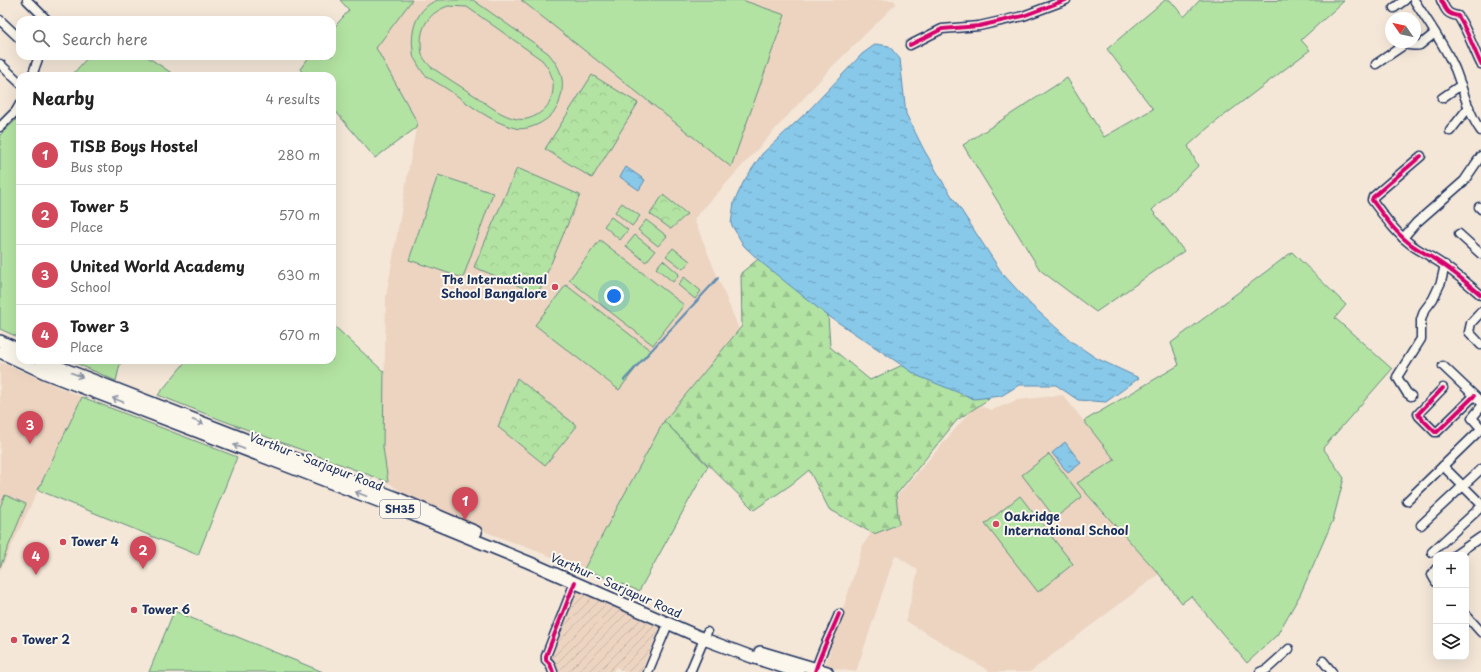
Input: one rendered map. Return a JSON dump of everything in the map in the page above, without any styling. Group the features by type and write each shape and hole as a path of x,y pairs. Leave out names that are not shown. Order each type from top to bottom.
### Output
{"main road":[{"path":"0,341 16,348"},
{"name":"Varthur - Sarjapur Road","path":"0,352 16,359"},
{"name":"Varthur - Sarjapur Road","path":"26,364 45,373 394,507 575,582 668,624 819,671"},
{"name":"Varthur - Sarjapur Road","path":"51,364 397,498 706,635 752,657 798,672"}],"street":[{"path":"27,0 43,16"},
{"path":"910,46 942,29 979,26 1023,16 1066,0"},
{"path":"1394,8 1405,0"},
{"path":"1414,0 1452,62 1469,107 1481,131"},
{"path":"1441,0 1445,11 1453,16 1458,16 1466,28 1481,64"},
{"path":"0,20 16,35"},
{"path":"1376,64 1404,45 1420,45 1435,33"},
{"path":"33,72 37,60"},
{"path":"0,64 16,79"},
{"path":"1442,98 1461,85"},
{"path":"1450,131 1469,107"},
{"path":"0,127 16,111"},
{"path":"1421,156 1372,198 1383,215 1403,238 1461,277 1480,293"},
{"path":"1403,238 1416,222 1464,181 1481,156"},
{"path":"1459,234 1481,254"},
{"path":"1411,396 1407,393 1397,377 1421,339 1421,320 1424,311 1433,299 1441,282 1445,266"},
{"path":"1481,312 1471,323 1469,332 1481,345"},
{"path":"1443,366 1481,402"},
{"path":"1443,388 1418,414 1435,432 1437,432 1474,396"},
{"path":"1407,501 1481,429 1472,418 1481,407"},
{"path":"1443,466 1481,504"},
{"path":"1421,525 1481,469"},
{"path":"1432,552 1481,507"},
{"path":"1459,552 1481,537"},
{"path":"553,672 550,664 546,660 546,656 575,582"},
{"path":"819,671 826,641 832,632 839,614"},
{"path":"1469,618 1481,632"},
{"path":"648,672 668,624"},
{"path":"690,672 706,635"},
{"path":"1260,672 1267,669 1289,649"},
{"path":"1323,661 1332,672"}],"shaded area":[{"name":"The International School Bangalore","path":"412,0 894,0 896,4 832,67 694,219 739,329 664,421 584,569 491,534 404,494 388,482 383,447 386,296 417,122 375,48"},
{"path":"0,362 82,397 0,571"},
{"name":"Oakridge International School","path":"1063,395 1115,460 1077,483 1159,574 1030,672 991,672 906,621 918,570 895,555 856,672 825,667 863,545 892,502 976,405 992,410 1017,400"},
{"path":"577,589 660,628 641,672 624,672 616,667 613,672 558,672 548,666"}],"green space":[{"path":"340,0 412,0 376,48 417,122 416,128 375,158 336,112 336,72 302,72 300,69 307,60 336,60 336,25 349,10"},
{"path":"438,0 473,0 548,53 557,65 562,82 559,103 552,114 547,119 535,126 521,129 515,128 488,117 424,74 414,57 412,42 416,20 431,3","holes":["448,6 467,7 542,60 551,73 553,83 551,99 546,108 537,115 527,119 517,119 501,113 431,67 423,57 421,47 422,34 423,28 429,19 437,11"]},
{"path":"521,0 742,0 785,15 731,167"},
{"path":"1165,0 1170,0 1184,17 1200,0 1344,1 1301,40 1310,50 1209,127 1188,146 1198,166 1152,210 1184,251 1096,312 1040,270 963,145 1067,78 1104,137 1153,109 1107,49"},
{"path":"85,60 152,60 170,72 75,72"},
{"path":"592,75 638,103 592,178 545,149"},
{"path":"16,120 16,336 0,329 0,135"},
{"path":"517,168 580,195 538,294 474,267"},
{"path":"438,175 493,193 463,278 409,260"},
{"path":"663,195 687,214 671,229 650,214"},
{"path":"622,203 640,216 632,226 615,212"},
{"path":"611,217 628,230 620,240 604,226"},
{"path":"646,220 667,236 658,246 638,230"},
{"path":"635,235 655,251 646,262 626,246"},
{"path":"600,240 684,305 653,345 569,280"},
{"path":"673,248 690,261 683,269 666,256"},
{"path":"767,252 826,284 830,347 870,380 907,363 989,399 957,420 896,495 899,524 874,534 829,509 809,470 792,484 754,510 664,421 742,326 741,273"},
{"path":"1292,252 1346,305 1335,318 1392,369 1323,448 1344,478 1333,520 1300,595 1277,635 1247,663 1191,596 1182,603 1159,574 1077,483 1115,460 1084,421 1179,365 1171,343"},
{"path":"663,260 679,274 673,282 656,268"},
{"path":"684,277 701,291 695,299 678,285"},
{"path":"566,285 650,350 619,390 535,325"},
{"path":"336,328 384,372 383,447 388,482 224,421 158,395 184,364 336,364"},
{"path":"78,364 120,364 116,381"},
{"path":"517,378 577,426 545,465 498,427"},
{"path":"82,397 237,457 198,555 38,490"},
{"path":"664,421 708,466 639,591 584,569"},
{"path":"1049,454 1082,497 1055,518 1022,475"},
{"path":"5,495 26,504 0,567 0,507"},
{"path":"1020,496 1073,564 1038,592 985,524"},
{"path":"174,611 323,672 149,672"}],"water":[{"path":"876,44 889,46 900,59 906,114 924,150 944,184 1002,273 1030,304 1071,341 1096,358 1139,378 1106,402 1078,400 1056,385 1019,385 1001,396 974,399 918,376 824,313 762,263 744,246 731,224 734,202 744,181 762,154 809,110 862,54"},
{"path":"626,167 645,180 639,190 620,177"},
{"path":"1065,442 1081,463 1068,473 1052,453"}],"waterway":[{"path":"624,380 718,278"}],"cycle path":[{"path":"910,45 942,29 979,26 1023,16 1066,0"},
{"path":"1441,0 1445,9 1449,13 1458,16 1462,22 1481,64"},
{"path":"1421,156 1373,197 1372,200 1401,236 1416,248 1446,267 1481,295"},
{"path":"1443,388 1418,414 1435,432 1437,432 1474,396"},
{"path":"553,672 550,664 546,660 546,656 575,582"},
{"path":"815,672 817,664 839,614"}],"place":[{"name":"The International School Bangalore","path":"555,287"},
{"name":"United World Academy","path":"30,444"},
{"name":"TISB Boys Hostel","path":"465,520"},
{"name":"Oakridge International School","path":"996,524"},
{"name":"Tower 4","path":"63,542"},
{"name":"Tower 5","path":"143,569"},
{"name":"Tower 3","path":"36,575"},
{"name":"Tower 6","path":"134,610"},
{"name":"Tower 2","path":"14,640"}]}
